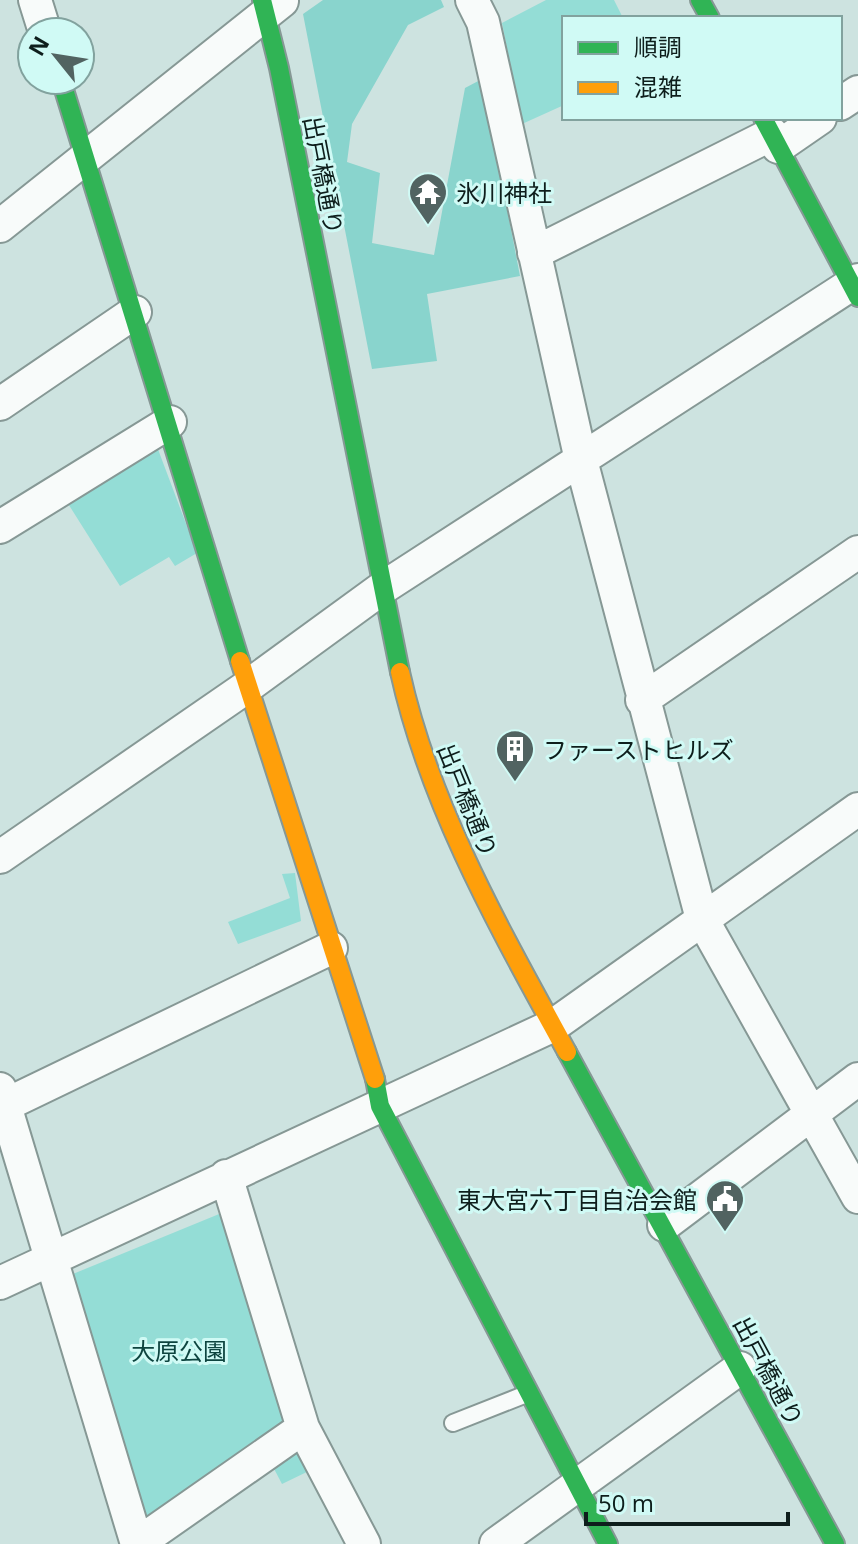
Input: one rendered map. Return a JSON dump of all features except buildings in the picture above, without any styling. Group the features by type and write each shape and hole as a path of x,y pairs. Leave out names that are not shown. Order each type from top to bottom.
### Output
{"street":[{"path":"472,0 483,22 581,460 702,919 858,1197"},
{"path":"0,226 86,159 271,4"},
{"name":"出戸橋通り","path":"271,4 381,589 410,718 435,789 495,920 664,1225 835,1544"},
{"path":"66,96 170,422 248,686 374,1073 380,1106 608,1544"},
{"path":"534,253 771,133 813,120"},
{"path":"0,857 248,686 381,589 856,287 771,133"},
{"path":"0,404 135,312"},
{"path":"0,527 170,422"},
{"path":"642,700 858,552"},
{"path":"0,1283 554,1025 858,809"},
{"path":"303,1428 137,1544 3,1097 331,948"},
{"path":"664,1225 858,1079"},
{"path":"226,1176 303,1428 364,1544"},
{"path":"496,1544 740,1368"}],"lane":[{"path":"453,1423 529,1393"}],"green space":[{"path":"546,0 614,0 622,16 562,16 562,106 522,124 502,23"},
{"path":"156,444 197,553 175,566 169,557 120,586 67,502"},
{"path":"295,873 301,921 238,944 228,922 290,898 282,874"},
{"name":"大原公園","path":"224,1212 289,1424 147,1526 68,1276"},
{"path":"293,1445 313,1469 282,1484 271,1463"}],"shaded area":[{"path":"323,0 441,0 444,7 408,25 352,124 347,162 380,173 372,243 434,255 465,88 482,79 520,276 427,294 437,361 372,369 303,14"}],"traffic: fast":[{"path":"262,0 279,68 400,672"},
{"path":"700,0 709,16"},
{"path":"66,96 240,661"},
{"path":"764,120 858,297"},
{"path":"567,1052 835,1544"},
{"path":"375,1079 380,1106 608,1544"}],"traffic: slow":[{"path":"240,661 375,1079"},
{"path":"400,672 429,772 470,868 567,1052"}],"place":[{"name":"氷川神社","path":"428,226"},
{"name":"ファーストヒルズ","path":"515,783"},
{"name":"東大宮六丁目自治会館","path":"725,1233"}]}
